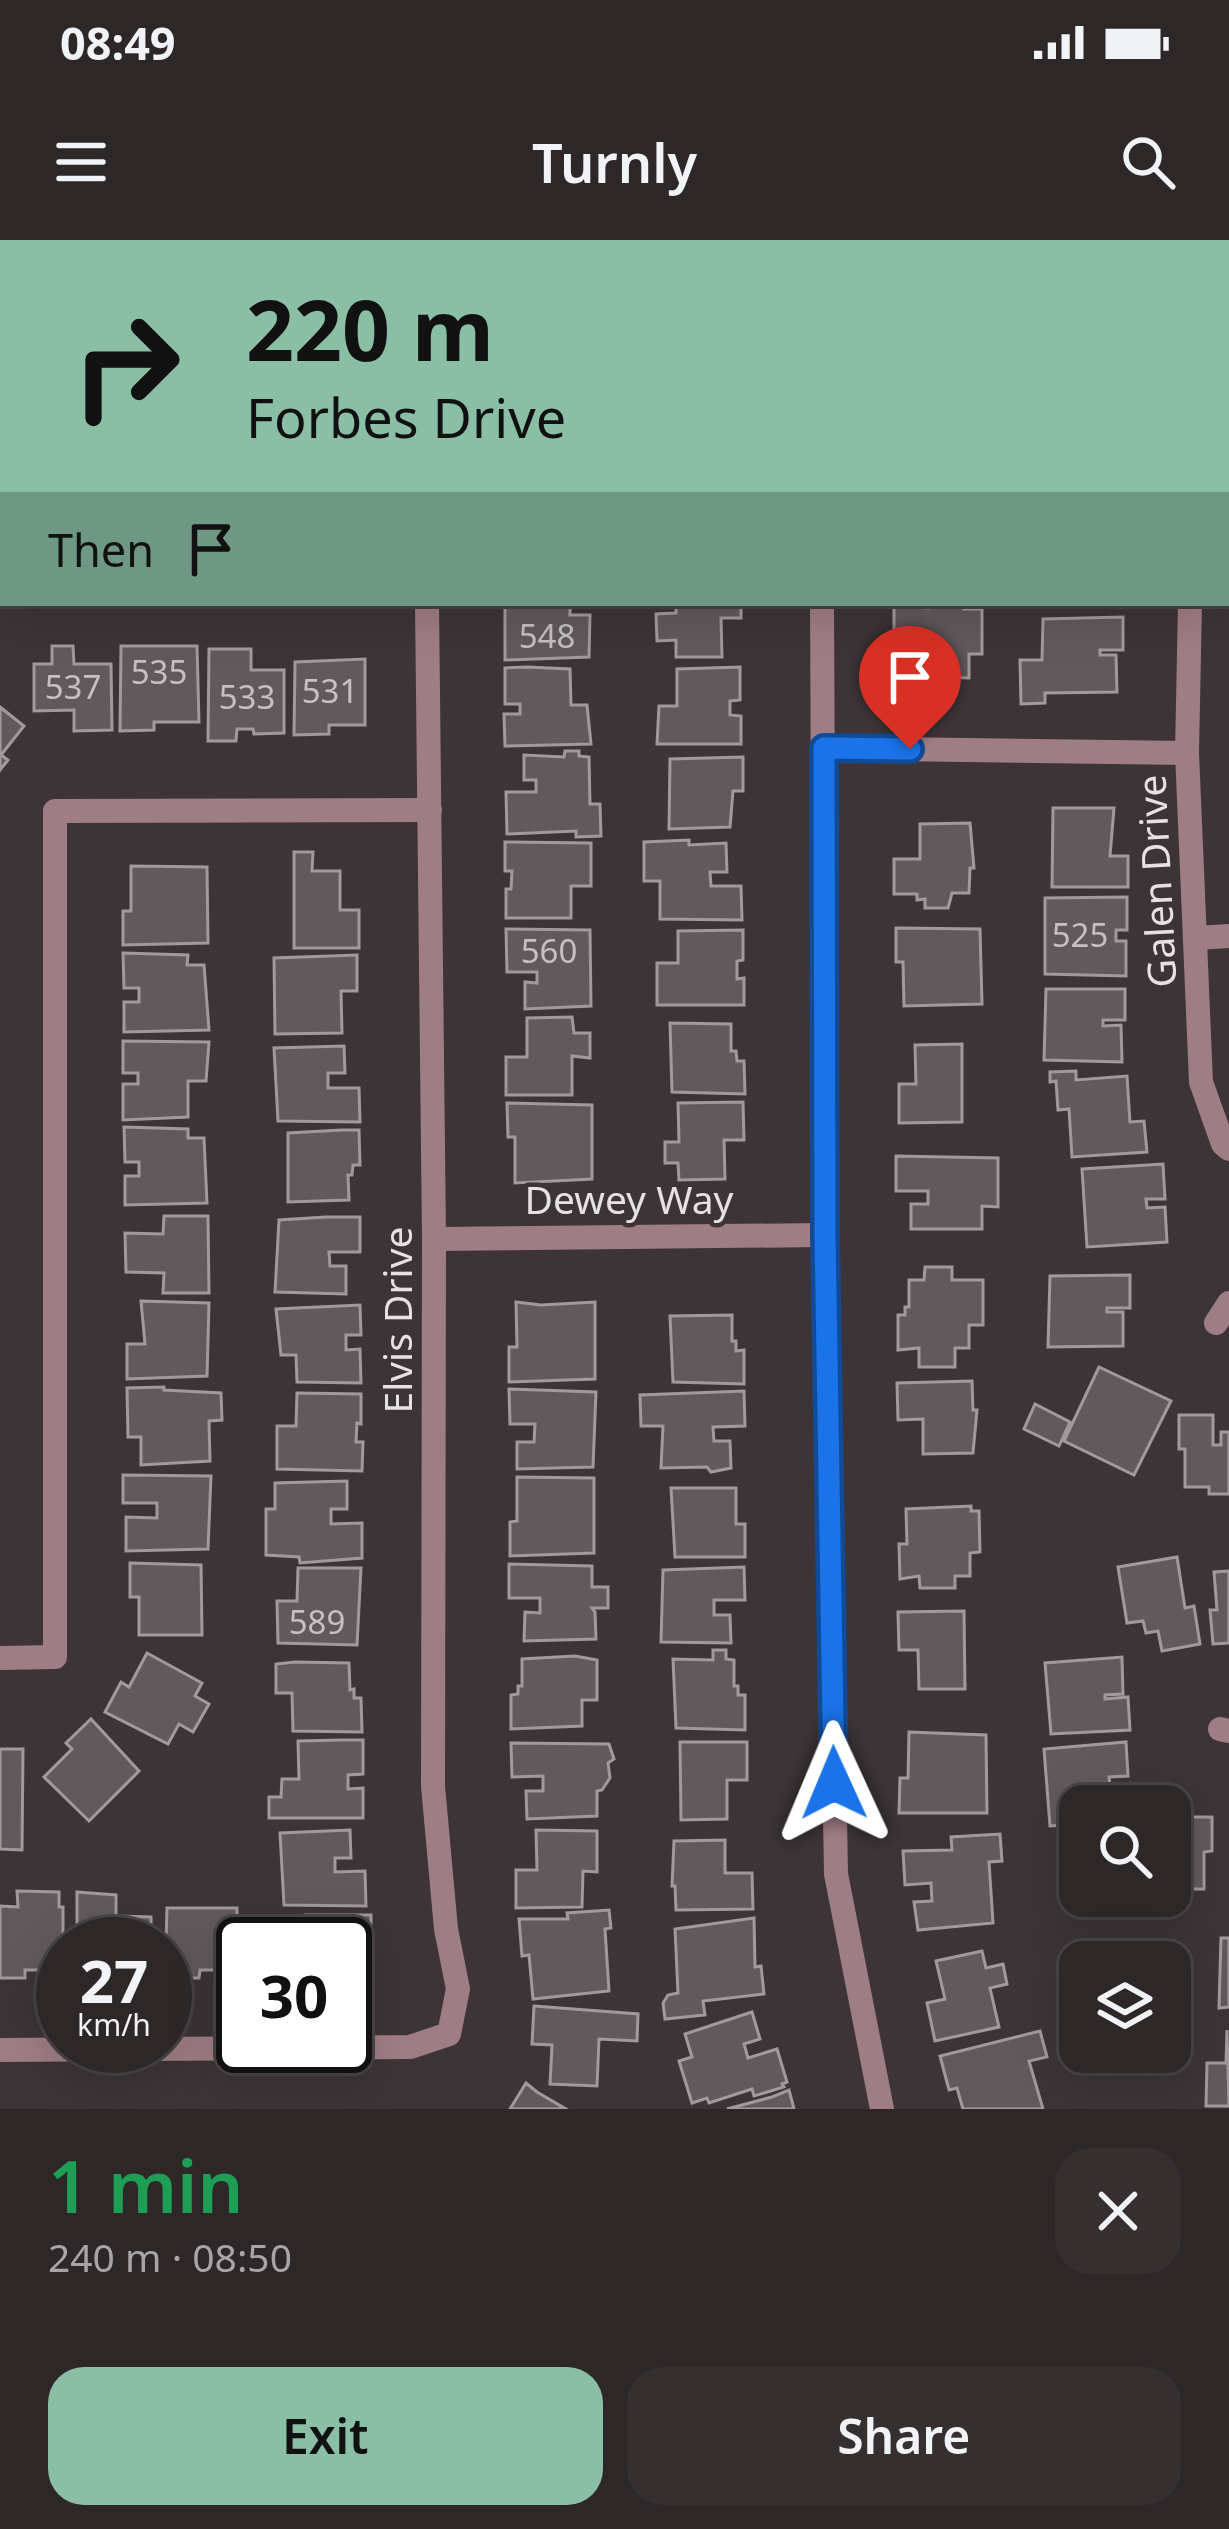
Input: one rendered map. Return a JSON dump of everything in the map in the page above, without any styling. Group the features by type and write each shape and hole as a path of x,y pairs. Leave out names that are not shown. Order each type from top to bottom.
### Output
{"street":[{"name":"Elvis Drive","path":"0,2050 410,2047 449,2034 458,1989 446,1929 433,1786 434,1239 427,606"},
{"path":"822,606 825,1235 836,1874 882,2109"},
{"name":"Galen Drive","path":"1190,606 1187,753 1201,1082 1223,1144 1229,1149"},
{"path":"824,748 1187,753"},
{"path":"0,1658 56,1658 55,812 430,810"},
{"path":"1197,938 1229,936"},
{"name":"Dewey Way","path":"434,1239 825,1235"}],"building":[{"path":"505,606 570,606 570,615 590,615 589,657 505,660"},
{"path":"676,606 741,606 741,618 721,618 722,657 676,657 676,640 657,641 656,614 676,613"},
{"path":"894,606 982,609 982,654 969,654 969,678 902,676 902,641 894,641"},
{"path":"1123,617 1123,650 1100,650 1100,655 1116,655 1117,692 1045,693 1045,703 1021,704 1020,660 1042,660 1043,619"},
{"path":"52,646 73,646 74,664 111,664 112,730 74,731 74,710 34,711 34,664 52,664"},
{"path":"121,646 197,646 199,722 154,722 154,730 120,731"},
{"path":"209,649 251,649 251,670 284,670 284,733 237,729 236,741 208,741"},
{"path":"365,659 365,725 329,725 329,734 294,735 295,662"},
{"path":"740,667 740,700 730,701 730,715 741,716 741,744 657,744 659,706 677,706 677,669"},
{"path":"505,668 570,669 571,705 587,705 591,744 505,746 504,714 520,714 520,704 505,704"},
{"path":"0,707 24,726 1,755 8,760 0,770"},
{"path":"565,751 589,757 590,804 600,804 601,836 576,837 576,831 507,834 506,792 536,792 536,780 524,780 524,755 564,757"},
{"path":"743,757 743,791 733,791 730,827 669,829 670,759"},
{"path":"1053,808 1114,808 1110,856 1128,856 1128,887 1052,887"},
{"path":"970,823 974,868 970,868 969,893 952,893 948,908 925,908 925,899 917,900 917,894 894,894 894,859 920,859 920,824"},
{"path":"689,840 689,845 726,843 727,872 710,872 711,886 741,886 742,920 660,919 660,881 644,881 644,842"},
{"path":"505,842 591,843 591,886 571,886 571,918 506,918 506,889 511,889 512,871 505,871"},
{"path":"294,852 313,852 312,871 340,871 340,910 359,910 359,948 294,948"},
{"path":"131,866 207,867 208,943 123,945 123,911 131,911"},
{"path":"1127,897 1127,930 1116,930 1116,941 1126,941 1126,976 1045,974 1045,898"},
{"path":"896,928 980,929 982,1004 904,1006"},
{"path":"506,929 590,930 591,1006 525,1009 525,982 537,983 537,972 507,972"},
{"path":"743,930 743,960 737,961 737,979 744,978 744,1005 657,1005 657,963 678,963 678,931"},
{"path":"123,953 188,955 187,965 204,965 209,1030 124,1032 124,1002 139,1002 139,988 124,988"},
{"path":"357,955 357,991 341,991 342,1033 275,1034 274,958"},
{"path":"1046,989 1125,989 1125,1020 1103,1020 1103,1026 1121,1025 1122,1062 1044,1060"},
{"path":"572,1017 574,1033 590,1033 590,1058 572,1056 572,1095 506,1095 506,1057 527,1057 527,1018"},
{"path":"670,1023 731,1024 731,1051 736,1051 737,1061 744,1061 745,1094 672,1092"},
{"path":"123,1041 209,1042 206,1081 188,1081 188,1117 123,1120 123,1084 138,1084 138,1073 123,1073"},
{"path":"962,1044 962,1122 899,1123 899,1084 916,1084 915,1045"},
{"path":"344,1046 345,1073 328,1073 328,1088 359,1088 360,1122 278,1121 274,1048"},
{"path":"1076,1071 1076,1080 1127,1076 1130,1122 1144,1121 1147,1152 1072,1157 1069,1109 1058,1110 1056,1081 1050,1082 1050,1072"},
{"path":"743,1102 744,1140 724,1140 725,1179 679,1180 678,1163 665,1163 665,1142 679,1142 678,1103"},
{"path":"507,1103 592,1105 592,1179 515,1183 515,1137 508,1137"},
{"path":"124,1127 188,1129 188,1138 204,1138 207,1203 125,1205 125,1176 139,1176 139,1162 125,1162"},
{"path":"359,1130 360,1165 353,1165 348,1175 349,1200 288,1202 288,1133"},
{"path":"896,1156 998,1158 998,1207 982,1206 982,1229 911,1229 911,1204 928,1204 928,1191 896,1191"},
{"path":"1163,1164 1165,1199 1146,1199 1147,1208 1165,1207 1167,1242 1087,1247 1082,1169"},
{"path":"164,1216 208,1216 209,1293 163,1293 164,1273 126,1272 125,1233 163,1234"},
{"path":"360,1217 360,1252 329,1252 330,1266 346,1266 346,1294 275,1292 279,1220"},
{"path":"925,1267 952,1267 952,1280 983,1280 983,1325 969,1325 969,1348 955,1348 955,1367 919,1367 919,1348 898,1350 898,1315 905,1315 909,1307 909,1280 924,1280"},
{"path":"1130,1275 1130,1308 1107,1308 1107,1312 1123,1312 1123,1346 1048,1347 1050,1276"},
{"path":"141,1301 209,1303 207,1376 127,1379 127,1344 145,1344"},
{"path":"516,1302 595,1302 595,1379 509,1382 509,1347 517,1347"},
{"path":"360,1305 361,1335 346,1335 346,1350 360,1349 361,1383 297,1382 296,1355 281,1355 276,1309"},
{"path":"732,1315 732,1341 736,1341 736,1351 744,1350 744,1384 673,1382 670,1316"},
{"path":"1099,1367 1171,1401 1134,1475 1064,1441"},
{"path":"972,1381 973,1410 977,1410 973,1453 923,1454 923,1419 898,1420 897,1383"},
{"path":"127,1388 221,1393 222,1420 209,1421 210,1461 141,1465 141,1437 128,1437"},
{"path":"509,1389 596,1392 593,1467 517,1469 517,1442 534,1442 535,1424 510,1424"},
{"path":"744,1391 745,1426 713,1427 714,1441 730,1441 731,1468 711,1472 707,1467 661,1468 663,1426 641,1426 640,1395"},
{"path":"297,1393 361,1394 356,1442 363,1442 362,1471 277,1469 277,1426 296,1426"},
{"path":"1035,1404 1070,1422 1059,1446 1024,1429"},
{"path":"1179,1415 1213,1415 1213,1445 1221,1445 1221,1432 1229,1432 1229,1494 1209,1494 1209,1487 1185,1487"},
{"path":"123,1475 211,1476 208,1549 126,1551 126,1517 157,1518 157,1503 123,1503"},
{"path":"517,1477 594,1478 594,1553 510,1556 510,1522 517,1521"},
{"path":"347,1481 347,1509 331,1509 331,1524 362,1523 362,1558 300,1563 299,1557 266,1555 266,1509 275,1509 275,1483"},
{"path":"671,1488 736,1488 736,1524 745,1524 745,1557 675,1557"},
{"path":"971,1506 971,1511 979,1511 980,1552 970,1553 970,1576 955,1576 955,1588 920,1588 919,1576 900,1579 899,1544 907,1544 906,1509"},
{"path":"1177,1557 1185,1608 1194,1606 1200,1644 1162,1651 1158,1631 1146,1633 1143,1621 1127,1623 1118,1567"},
{"path":"130,1563 201,1565 202,1635 139,1635 139,1597 130,1597"},
{"path":"509,1564 592,1566 592,1587 608,1587 608,1608 592,1608 596,1639 524,1641 525,1612 540,1613 540,1598 509,1598"},
{"path":"744,1567 745,1600 714,1600 714,1615 730,1615 731,1643 661,1642 663,1570"},
{"path":"298,1568 361,1568 357,1645 278,1643 277,1601 297,1601"},
{"path":"1229,1571 1229,1643 1213,1644 1214,1572"},
{"path":"964,1611 965,1689 919,1689 918,1650 899,1650 898,1612"},
{"path":"713,1650 726,1650 726,1659 734,1660 734,1686 738,1686 738,1695 745,1695 745,1730 676,1728 673,1659 713,1660"},
{"path":"147,1653 202,1683 195,1696 209,1704 193,1732 179,1724 168,1744 105,1712 121,1682 129,1687"},
{"path":"575,1656 597,1660 597,1700 582,1700 582,1726 511,1729 511,1695 518,1694 522,1686 522,1659"},
{"path":"1122,1657 1123,1694 1105,1695 1105,1699 1128,1697 1130,1730 1051,1734 1045,1663"},
{"path":"349,1663 350,1690 354,1689 354,1698 361,1698 362,1732 293,1731 292,1693 276,1693 276,1664"},
{"path":"91,1719 139,1771 89,1821 44,1777 72,1749 66,1743"},
{"path":"909,1732 986,1735 987,1813 899,1813 900,1778 908,1778"},
{"path":"363,1740 363,1774 348,1775 348,1789 363,1788 363,1818 269,1818 269,1797 281,1797 282,1779 299,1779 298,1741"},
{"path":"680,1742 747,1742 747,1780 727,1780 727,1819 681,1820"},
{"path":"1126,1742 1128,1776 1109,1777 1110,1785 1059,1785 1059,1825 1050,1826 1044,1749"},
{"path":"511,1743 609,1744 614,1759 608,1763 610,1778 597,1791 597,1816 527,1819 526,1791 543,1791 543,1776 512,1777"},
{"path":"0,1749 23,1749 22,1850 0,1849"},
{"path":"1191,1817 1212,1817 1212,1851 1204,1852 1204,1889 1191,1889"},
{"path":"350,1830 351,1858 335,1858 335,1872 365,1871 366,1906 284,1905 280,1833"},
{"path":"536,1830 597,1831 597,1872 583,1871 582,1907 516,1908 516,1870 537,1870"},
{"path":"1000,1834 1002,1861 989,1862 993,1923 918,1930 914,1902 932,1901 931,1883 905,1885 903,1851 952,1850 951,1837"},
{"path":"725,1840 725,1873 752,1873 753,1909 676,1910 674,1841"},
{"path":"17,1891 59,1892 63,1917 36,1917 36,1970 25,1970 25,1978 0,1978 0,1906 18,1907"},
{"path":"77,1892 116,1895 116,1916 151,1917 77,1917"},
{"path":"167,1908 237,1908 237,1917 216,1917 216,1970 200,1970 199,1978 192,1978 192,1917 167,1917"},
{"path":"609,1910 611,1928 605,1929 609,1991 533,1999 529,1955 522,1956 519,1919 568,1919 567,1913"},
{"path":"305,1915 371,1915 371,1917"},
{"path":"754,1918 755,1967 761,1966 764,1994 703,2001 705,2015 665,2019 663,2003 668,1995 678,1993 675,1929"},
{"path":"1221,1938 1229,1938 1229,2007 1219,2008"},
{"path":"982,1951 986,1968 1003,1964 1007,1984 990,1988 999,2027 935,2041 927,2003 945,1999 936,1961"},
{"path":"534,2006 638,2014 637,2041 599,2039 597,2086 550,2084 552,2045 532,2044"},
{"path":"752,2012 760,2039 744,2044 748,2058 777,2049 787,2082 784,2087 754,2096 752,2089 709,2103 707,2098 692,2103 679,2061 692,2057 685,2034"},
{"path":"1227,2030 1229,2106 1206,2106 1207,2063 1226,2063"},
{"path":"1040,2031 1047,2057 1029,2061 1043,2109 963,2109 957,2088 949,2090 940,2056"},
{"path":"526,2083 537,2092 566,2109 510,2109"},
{"path":"789,2090 794,2109 727,2109 772,2097"}],"route":[{"path":"834,1783 825,1235 824,748 910,749"}]}
